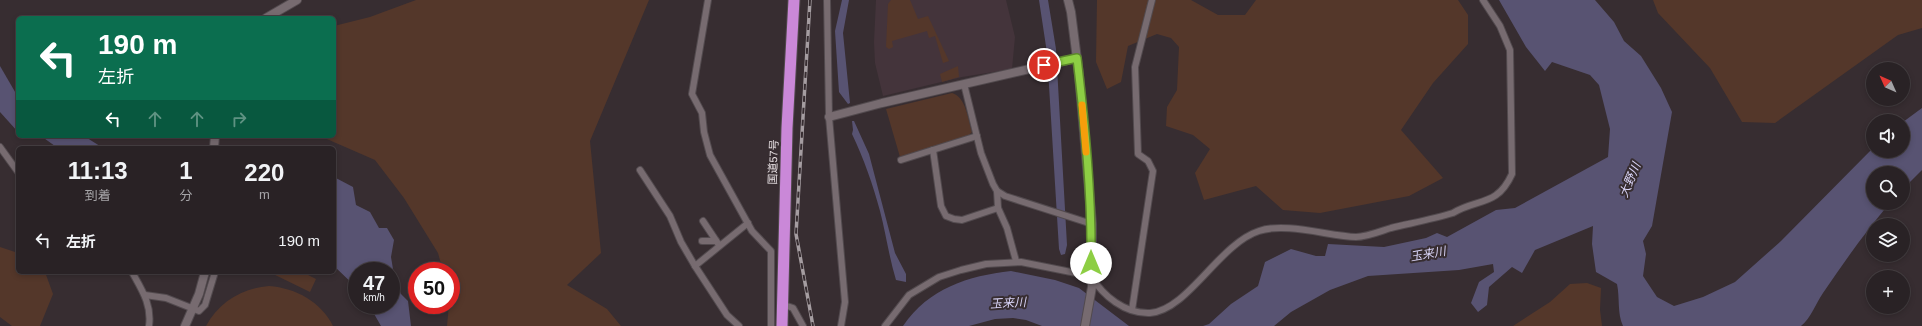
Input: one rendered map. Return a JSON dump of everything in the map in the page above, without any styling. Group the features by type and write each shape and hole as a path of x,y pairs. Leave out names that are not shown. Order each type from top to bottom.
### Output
{"highway":[{"name":"国道57号","path":"782,326 781,304 794,0"}],"main road":[{"path":"270,16 298,0"},
{"path":"1068,0 1077,58 1092,224 1092,287 1085,326"},
{"path":"829,117 1077,58"},
{"path":"185,326 194,309 203,274"}],"street":[{"path":"708,0 692,94 702,113 704,132 710,154 752,231 771,251 771,326"},
{"path":"827,0 829,117 845,302 841,326"},
{"path":"1132,310 1153,171 1148,161 1138,154 1135,67 1152,0"},
{"path":"886,326 909,295 939,277 986,264 1016,261 1091,276 1096,284 1111,300 1132,310 1149,313 1167,308 1184,296 1207,271 1244,238 1260,230 1280,229 1358,237 1453,213 1464,206 1481,204 1497,196 1506,187 1512,174 1510,50 1500,26 1483,0"},
{"path":"964,84 981,153 997,191 998,208 1007,228 1016,261"},
{"path":"901,160 977,136"},
{"path":"0,147 16,169"},
{"path":"933,150 941,206 946,216 962,220 998,208"},
{"path":"640,170 670,216 681,242 695,266 727,315 739,326"},
{"path":"997,191 1005,196 1092,224"},
{"path":"703,221 717,243"},
{"path":"695,266 717,243 748,223"},
{"path":"702,241 717,243"},
{"path":"133,274 145,295 150,310 149,326"},
{"path":"145,295 166,298 199,311 203,309 214,274"},
{"path":"781,304 794,308 803,326"}],"shaded area":[{"path":"416,0 649,0 590,141 601,253 567,285 607,309 621,326 447,326 448,314 460,314 460,262 440,262 438,253 404,198 375,160 325,138 336,138 336,26 370,17"},
{"path":"876,0 1006,0 1015,37 1012,69 962,77 883,96 875,63 874,42"},
{"path":"891,0 910,0 918,19 928,16 949,61 943,63 935,36 929,38 927,31 892,41 893,47 889,49 886,47 888,4"},
{"path":"1097,0 1191,0 1218,15 1245,15 1256,0 1458,0 1468,15 1468,44 1433,83 1401,130 1443,178 1409,196 1320,213 1283,210 1256,186 1204,200 1195,173 1210,149 1193,135 1166,126 1167,107 1177,90 1179,47 1171,38 1157,34 1128,46 1121,82 1107,89 1096,62"},
{"path":"1653,0 1922,0 1922,28 1898,35 1775,123 1742,122 1710,68 1658,13"},
{"path":"958,66 959,77 942,82 940,74"},
{"path":"952,93 957,95 963,104 968,115 972,132 969,135 900,157 886,109"},
{"path":"0,247 16,252 16,274 46,274 53,294 40,326 12,326 0,317"},
{"path":"273,274 306,274 316,279 310,292"},
{"path":"1587,283 1601,288 1600,310 1602,326 1513,326 1550,302 1570,284"},
{"path":"259,287 279,287 298,293 315,303 328,317 333,326 206,326 211,317 232,298 241,293"}],"water":[{"path":"842,0 849,0 843,33 850,103 848,104 839,92 835,31"},
{"path":"1039,0 1048,0 1056,49 1067,245 1065,254 1061,255 1059,249 1047,53"},
{"path":"1499,0 1595,0 1614,22 1624,41 1641,56 1661,88 1672,112 1652,226 1643,241 1646,254 1643,276 1657,297 1674,306 1703,297 1735,282 1781,241 1866,155 1866,158 1910,158 1910,117 1922,108 1922,170 1910,182 1910,166 1866,166 1866,210 1884,210 1878,218 1866,218 1866,233 1823,293 1811,315 1801,326 1623,326 1620,316 1617,284 1596,272 1592,244 1593,226 1535,250 1522,273 1512,267 1489,287 1487,305 1478,312 1471,303 1479,282 1494,272 1493,264 1459,270 1368,276 1330,290 1291,312 1274,326 1203,326 1209,324 1231,304 1258,286 1265,262 1291,249 1316,256 1325,256 1328,244 1384,247 1426,238 1437,233 1447,237 1496,210 1515,208 1608,157 1610,129 1599,85 1590,75 1552,62 1545,71 1526,47"},
{"path":"0,66 16,94 16,130 0,112"},
{"path":"852,121 854,121 869,154 895,253 906,274 906,282 896,280 874,192 864,162 852,134"},
{"path":"44,138 87,138 100,146 55,146"},
{"path":"336,178 353,187 356,205 370,212 379,228 387,228 394,240 391,257 392,262 348,262 348,279 336,268"},
{"name":"玉来川","path":"1011,271 1055,280 1079,288 1129,326 1042,326 1026,320 1013,318 995,319 969,326 903,326 913,313 937,293 951,286 980,276"},
{"path":"400,291 408,301 408,314 410,314 411,326 381,326 374,314 400,314"}],"railway":[{"path":"810,0 796,234 813,326"}],"slow traffic":[{"path":"1082,105 1086,152"}],"route":[{"path":"1044,65 1077,58 1092,224 1091,263"}],"water label":[{"name":"大野川","path":"1630,180"}]}
